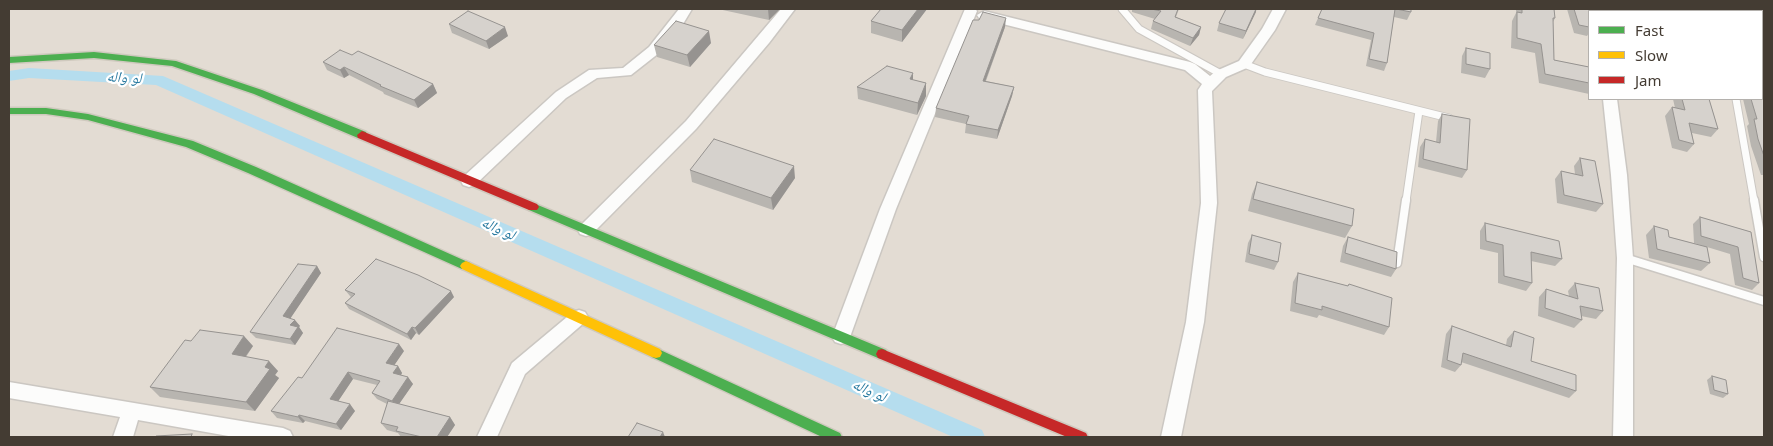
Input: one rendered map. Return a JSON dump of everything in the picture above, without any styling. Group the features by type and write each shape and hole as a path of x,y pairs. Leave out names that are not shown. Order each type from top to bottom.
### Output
{"street":[{"path":"470,181 561,95 594,73 626,72 654,50 686,9"},
{"path":"586,230 691,125 788,9"},
{"path":"1171,437 1195,322 1209,203 1205,90 1216,79 1244,64 1268,30 1278,9"},
{"path":"842,337 888,209 965,10 1190,67 1216,79"},
{"path":"9,60 94,55 173,63 258,92 1081,437"},
{"path":"1610,100 1619,175 1625,258 1623,437"},
{"path":"9,111 46,111 88,117 189,144 252,170 579,317 835,437"},
{"path":"487,437 518,368 579,317"},
{"path":"9,390 283,437"},
{"path":"124,437 131,412"}],"lane":[{"path":"1122,9 1139,29 1216,79"},
{"path":"1244,64 1264,72 1458,120"},
{"path":"1736,100 1764,257"},
{"path":"1397,263 1419,111"},
{"path":"1625,258 1764,301"}],"shaded area":[{"path":"9,9 1764,9 1764,437 9,437"}],"building":[{"path":"881,9 918,9 902,30 871,21"},
{"path":"1151,9 1178,9 1175,17 1201,27 1193,38 1153,21 1161,11"},
{"path":"1226,9 1256,9 1246,31 1219,23"},
{"path":"1322,9 1395,9 1387,63 1369,59 1374,33 1318,18"},
{"path":"1396,9 1411,9 1411,12"},
{"path":"1522,9 1554,9 1554,60 1588,67 1588,83 1545,74 1541,44 1517,38 1517,12 1522,13"},
{"path":"1574,9 1589,9 1588,27 1579,25"},
{"path":"468,11 505,27 486,41 449,24"},
{"path":"983,12 1006,18 983,81 1014,87 998,130 966,124 969,116 936,108 973,20 979,20"},
{"path":"676,21 709,31 687,55 654,45"},
{"path":"1466,48 1490,53 1490,69 1466,64"},
{"path":"340,50 352,55 358,51 433,84 414,100 380,86 344,67 340,70 323,62"},
{"path":"887,66 913,73 910,79 926,83 918,103 857,87"},
{"path":"1764,92 1764,156 1754,119 1757,119 1751,100 1763,100"},
{"path":"1682,100 1709,100 1718,129 1689,123 1694,144 1679,140 1672,107 1685,110"},
{"path":"1442,114 1470,119 1467,170 1423,159 1425,139 1440,143"},
{"path":"714,139 794,166 771,198 690,170"},
{"path":"1580,158 1595,161 1603,204 1564,195 1561,171 1583,176"},
{"path":"1257,182 1354,209 1352,226 1253,199"},
{"path":"1700,217 1751,232 1759,283 1743,278 1738,247 1701,236"},
{"path":"1485,223 1559,241 1562,259 1531,252 1532,283 1504,276 1503,245 1486,241"},
{"path":"1654,226 1668,230 1669,237 1707,247 1710,263 1657,249"},
{"path":"1252,235 1281,243 1278,262 1249,254"},
{"path":"1348,237 1397,252 1396,269 1345,253"},
{"path":"376,259 418,275 451,291 415,328 412,327 407,334 345,303 355,294 345,290"},
{"path":"298,264 317,266 283,316 295,320 290,325 298,327 290,339 250,332"},
{"path":"1298,273 1348,286 1349,284 1392,298 1389,327 1322,306 1322,310 1295,303"},
{"path":"1575,283 1599,288 1603,311 1580,306 1582,320 1545,308 1546,289 1578,299"},
{"path":"1452,326 1511,347 1514,331 1534,338 1531,361 1576,375 1576,391 1463,353 1461,365 1447,360"},
{"path":"337,328 399,344 386,363 398,366 393,373 408,377 392,401 372,393 380,381 348,372 330,399 350,404 336,424 299,415 298,417 271,411 298,377 302,378"},
{"path":"200,330 244,336 232,354 269,361 265,367 270,369 246,402 150,387 185,340 191,341"},
{"path":"1712,376 1726,380 1728,394 1714,390"},
{"path":"388,401 450,417 437,437 422,437 396,431 398,427 381,423"},
{"path":"637,423 663,432 660,437 628,437"},
{"path":"192,434 191,437 155,437 156,436"}],"waterway":[{"name":"لو واله","path":"9,76 29,73 158,80 975,437"}],"traffic: fast":[{"path":"9,60 94,55 173,63 258,92 362,135"},
{"path":"9,111 46,111 88,117 189,144 252,170 466,266"},
{"path":"533,207 882,354"},
{"path":"656,353 835,437"}],"traffic: slow":[{"path":"466,266 656,353"}],"traffic: jam":[{"path":"362,135 533,207"},
{"path":"882,354 1081,437"}]}
